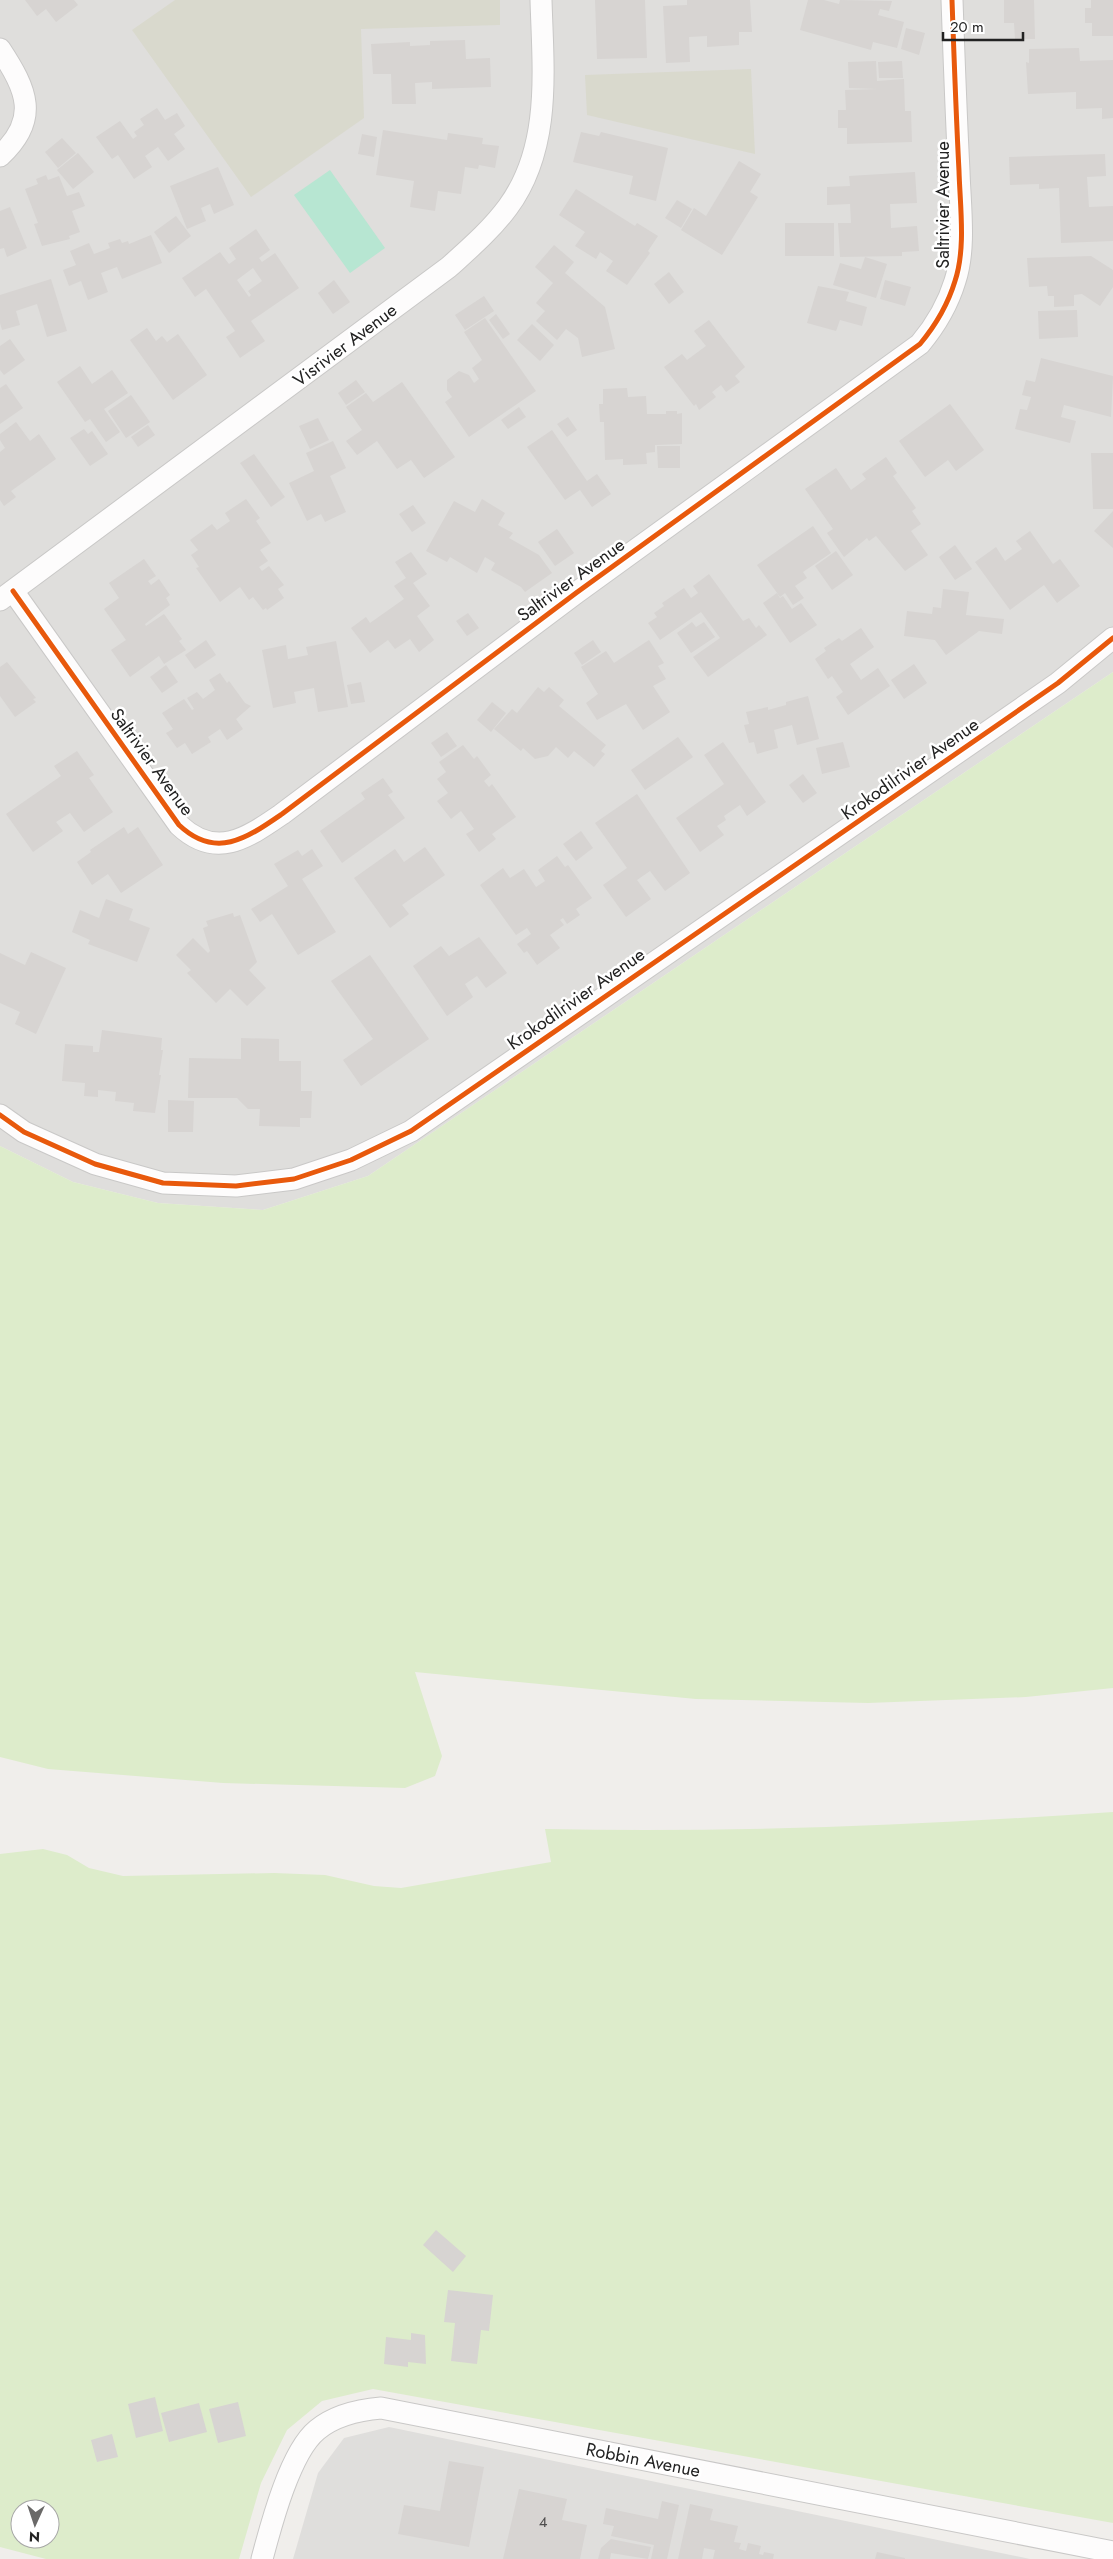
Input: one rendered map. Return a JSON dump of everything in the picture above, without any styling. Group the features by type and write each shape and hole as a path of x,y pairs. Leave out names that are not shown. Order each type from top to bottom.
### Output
{"street":[{"name":"Visrivier Avenue","path":"6,595 449,267 486,233 508,206 534,154 541,122 543,79 541,0"},
{"name":"Saltrivier Avenue","path":"6,595 179,825 189,834 213,843 235,842 253,834 576,593 920,344 931,331 947,302 956,280 959,256 959,188 952,0"},
{"path":"0,50 25,93 27,113 22,130 10,147 0,156"},
{"name":"Krokodilrivier Avenue","path":"0,1116 24,1132 95,1164 163,1184 246,1185 294,1179 351,1160 411,1131 1058,683 1113,638"},
{"name":"Robbin Avenue","path":"262,2559 285,2485 306,2440 333,2419 357,2410 381,2408 1113,2552"}],"shaded area":[{"path":"0,0 1113,0 1113,672 368,1176 263,1210 158,1203 73,1182 0,1146"},
{"path":"175,0 500,0 500,25 361,29 364,118 251,197 132,30"},
{"path":"751,69 755,154 587,115 585,75"},
{"path":"389,2427 1030,2559 293,2559 318,2473 344,2438"}],"green space":[{"path":"330,170 385,248 350,273 294,195"},
{"path":"1113,672 1113,1688 1026,1697 868,1703 696,1699 415,1672 442,1756 435,1776 405,1788 223,1783 48,1769 0,1757 0,1146 73,1182 158,1203 263,1210 368,1176"},
{"path":"1113,1812 1113,2523 373,2389 322,2401 287,2430 261,2483 239,2559 46,2559 0,2547 0,1854 43,1849 67,1855 89,1868 123,1876 274,1873 325,1875 374,1886 401,1888 551,1862 545,1829 758,1829 900,1824"}],"building":[{"path":"25,0 74,0 78,5 56,22 46,9 37,16"},
{"path":"595,0 645,0 647,58 597,59"},
{"path":"687,0 750,0 752,32 739,32 739,45 707,47 707,36 689,37 690,62 666,63 663,6 687,5"},
{"path":"808,0 824,0 839,4 840,0 892,1 889,11 880,9 878,15 904,22 897,48 873,42 871,50 800,30"},
{"path":"1004,0 1034,0 1035,39 1015,39 1014,23 1004,23"},
{"path":"1091,0 1113,0 1113,36 1092,36 1092,23 1085,23 1085,8 1091,8"},
{"path":"906,28 925,33 919,55 901,49"},
{"path":"465,40 466,59 490,58 491,87 432,89 432,82 415,83 416,104 392,104 391,74 373,74 371,44 410,42 410,46 430,45 430,41"},
{"path":"1079,48 1080,61 1113,60 1113,118 1102,119 1102,108 1076,109 1076,92 1028,94 1026,62 1029,63 1029,49"},
{"path":"876,61 877,81 904,79 905,111 911,111 912,142 847,144 847,128 838,128 838,110 846,110 845,90 877,89 849,88 848,62"},
{"path":"902,61 903,78 879,78 878,62"},
{"path":"157,108 165,120 177,113 185,126 174,134 185,149 168,161 158,147 145,156 152,167 134,179 118,155 112,159 96,137 120,121 133,139 137,136 134,132 144,125 140,119"},
{"path":"383,130 447,140 448,133 483,138 482,144 499,146 495,168 479,165 478,169 465,167 461,194 438,191 435,211 410,207 414,181 376,175"},
{"path":"581,132 599,136 601,132 668,148 656,201 629,194 633,176 573,162"},
{"path":"362,134 377,137 374,157 358,154"},
{"path":"62,138 76,153 58,168 45,152"},
{"path":"78,153 94,172 73,189 57,170"},
{"path":"1105,154 1106,176 1087,177 1089,207 1113,206 1113,241 1061,243 1059,188 1039,189 1039,184 1010,185 1009,157"},
{"path":"739,161 761,174 750,192 758,197 722,255 681,230 694,208 706,216"},
{"path":"218,167 234,205 214,214 210,204 201,208 206,221 187,229 170,186"},
{"path":"915,172 917,203 890,204 891,228 917,226 919,251 902,252 902,256 840,257 838,223 851,223 850,204 827,205 827,187 850,186 849,176"},
{"path":"46,175 48,180 59,176 67,196 79,192 85,206 72,211 80,232 69,236 70,239 42,246 34,224 38,223 25,189 38,184 36,179"},
{"path":"576,189 635,226 637,223 658,236 648,251 650,253 627,285 606,271 613,261 600,252 596,259 575,246 585,232 559,215"},
{"path":"677,200 692,209 681,228 665,218"},
{"path":"10,207 27,248 7,257 4,248 0,249 0,211"},
{"path":"176,216 191,236 169,253 154,232"},
{"path":"785,223 834,223 834,256 785,256"},
{"path":"256,229 270,250 259,258 262,262 275,253 299,288 251,321 265,341 240,358 226,337 235,331 206,289 195,297 182,278 220,252 229,264 236,259 229,248","holes":["253,268 262,281 248,291 251,295 249,297 237,280"]},
{"path":"151,235 162,263 122,279 117,267 101,273 108,292 88,300 81,281 69,286 63,270 76,265 70,251 89,243 94,254 110,248 108,243 120,239 122,243 128,241 129,244"},
{"path":"554,245 574,262 565,273 605,307 615,349 582,357 578,338 566,329 557,340 536,321 545,311 536,303 553,283 535,267"},
{"path":"1091,256 1113,270 1113,287 1100,306 1082,294 1074,295 1074,306 1054,307 1054,296 1048,296 1047,286 1029,287 1027,258"},
{"path":"865,257 887,264 876,298 833,285 840,263 861,269"},
{"path":"669,272 684,292 669,304 654,284"},
{"path":"51,279 67,331 47,337 37,304 16,311 20,325 2,330 0,323 0,295"},
{"path":"334,280 350,302 333,314 318,293"},
{"path":"885,280 911,287 905,306 880,299"},
{"path":"818,286 849,292 846,301 867,307 862,326 840,320 836,331 807,323"},
{"path":"484,296 494,311 465,330 455,315"},
{"path":"1077,310 1078,337 1039,339 1038,311"},
{"path":"496,314 510,334 503,339 489,320"},
{"path":"485,318 536,391 469,437 445,402 452,397 447,390 447,380 459,371 469,375 474,383 479,379 472,368 482,360 464,332"},
{"path":"709,320 745,367 735,376 740,382 726,392 721,385 712,392 716,397 699,410 664,367 682,354 687,360 706,346 694,331"},
{"path":"532,324 554,345 540,361 517,340"},
{"path":"147,328 156,341 162,336 167,342 178,334 207,375 173,400 130,340"},
{"path":"10,339 25,360 4,375 0,370 0,346"},
{"path":"1041,358 1113,376 1111,417 1064,405 1061,417 1076,421 1070,443 1015,429 1020,409 1027,410 1031,397 1022,395 1026,380 1035,382"},
{"path":"80,366 92,384 112,370 128,393 104,409 120,432 106,442 90,419 85,422 57,382"},
{"path":"356,380 365,392 346,405 338,393"},
{"path":"402,382 455,457 424,478 411,460 397,469 377,441 357,455 346,441 362,430 346,407 366,393 373,402"},
{"path":"6,384 23,408 0,424 0,388"},
{"path":"627,388 628,397 646,396 647,414 666,414 666,411 677,411 677,414 682,413 682,444 655,445 655,452 646,453 647,464 623,465 623,459 605,460 604,422 600,422 599,404 603,404 603,389"},
{"path":"131,395 150,422 126,438 108,411"},
{"path":"950,404 984,450 956,471 948,460 925,477 899,441"},
{"path":"519,407 526,417 508,429 501,420"},
{"path":"568,417 577,430 567,437 557,424"},
{"path":"318,418 329,440 310,449 299,426"},
{"path":"16,422 30,441 39,434 56,459 11,491 16,497 4,506 0,500 0,452 5,448 0,440 0,434"},
{"path":"148,425 155,435 138,447 131,437"},
{"path":"84,429 88,434 92,431 108,454 90,466 70,438"},
{"path":"552,430 587,481 597,474 611,494 592,507 580,490 565,500 527,447"},
{"path":"333,441 346,468 330,476 346,512 325,522 321,514 307,521 289,483 314,471 306,453"},
{"path":"657,446 680,446 680,468 658,468"},
{"path":"1091,453 1113,453 1113,509 1093,509"},
{"path":"254,454 285,497 271,507 240,463"},
{"path":"886,457 897,473 893,476 916,508 912,511 921,524 911,531 928,555 905,571 876,536 869,541 867,538 844,557 827,533 833,529 805,489 836,468 851,490 866,479 862,474"},
{"path":"246,499 260,518 256,521 271,543 260,550 268,561 259,567 262,571 269,566 284,585 278,589 284,598 267,610 266,608 263,610 253,597 249,600 240,587 220,602 196,568 199,567 191,555 198,550 190,540 212,524 217,530 230,521 225,513"},
{"path":"482,499 505,513 498,525 513,533 509,538 539,555 552,573 525,592 521,587 491,570 495,563 485,557 477,573 450,557 447,562 426,551 454,501 475,512"},
{"path":"413,505 426,523 412,532 399,514"},
{"path":"1113,511 1113,548 1094,531"},
{"path":"813,526 831,553 803,572 807,578 795,586 804,598 793,605 785,593 780,597 757,565"},
{"path":"557,529 574,553 555,566 538,542"},
{"path":"1030,531 1053,564 1060,559 1080,586 1057,603 1044,585 1010,610 975,562 996,547 1005,561 1022,549 1016,541"},
{"path":"955,545 972,569 955,580 939,557"},
{"path":"836,551 853,575 832,590 815,566"},
{"path":"411,552 427,574 413,583 430,606 417,616 434,640 419,652 410,639 395,649 388,640 370,653 351,628 366,617 370,623 404,599 394,586 406,578 395,562"},
{"path":"144,559 156,576 148,581 151,585 159,579 170,595 166,598 170,605 145,624 146,626 164,614 182,639 179,641 186,650 164,664 159,656 130,677 111,650 126,640 104,609 119,598 109,583"},
{"path":"709,574 743,621 749,618 756,628 759,625 767,635 708,677 693,657 720,638 701,612 660,640 648,623 657,617 654,613 664,606 662,603 684,588 691,598 698,593 693,586"},
{"path":"943,589 969,592 966,615 1004,619 1002,634 979,631 946,655 935,640 904,636 907,611 932,614 933,607 941,608"},
{"path":"777,593 780,598 783,596 792,609 801,603 817,625 790,643 763,603"},
{"path":"468,613 479,628 467,636 456,621"},
{"path":"692,622 696,627 704,622 715,637 691,653 677,633"},
{"path":"861,628 874,647 850,664 861,680 878,668 890,686 848,715 836,697 843,692 832,676 828,679 815,659 826,651 824,648 839,638 842,641"},
{"path":"206,640 216,655 195,669 185,655"},
{"path":"593,640 601,652 582,665 574,653"},
{"path":"649,640 664,663 658,666 666,679 653,686 670,712 643,730 626,704 597,720 586,703 598,694 581,667 606,651 614,663"},
{"path":"336,641 348,707 318,712 314,688 294,692 296,703 273,708 262,650 286,645 288,659 308,655 306,647"},
{"path":"7,662 36,698 33,699 36,702 15,717 0,696 0,667"},
{"path":"914,664 927,683 904,699 891,680"},
{"path":"166,665 178,682 162,693 150,677"},
{"path":"220,673 227,683 229,681 245,703 251,706 236,719 243,729 227,740 220,729 208,737 211,742 192,754 185,743 177,748 166,733 173,729 162,713 184,699 192,710 194,709 187,698 197,692 203,699 215,690 209,680"},
{"path":"361,682 365,702 351,704 347,685"},
{"path":"538,687 544,692 549,687 564,700 559,706 606,745 601,751 605,754 594,767 574,751 568,758 556,747 548,756 535,759 523,748 521,751 494,729 512,709 517,713"},
{"path":"808,696 819,739 797,745 792,725 774,730 778,748 757,754 754,742 749,743 744,725 749,724 746,712 768,707 768,710 786,705 786,702"},
{"path":"492,702 506,713 491,732 477,720"},
{"path":"447,732 457,746 441,757 431,743"},
{"path":"678,737 693,757 645,790 631,770"},
{"path":"723,742 766,802 747,816 740,805 724,816 726,820 717,826 724,835 700,852 676,818 724,784 704,755"},
{"path":"843,742 850,767 822,774 816,748"},
{"path":"463,745 474,759 477,756 491,775 484,781 489,787 492,784 516,817 492,834 496,839 479,852 466,834 474,829 461,811 451,819 437,801 448,793 437,779 446,772 439,762"},
{"path":"77,751 94,775 89,778 113,812 84,832 70,813 56,822 63,831 33,852 6,814 61,776 54,766"},
{"path":"803,774 817,793 803,803 789,785"},
{"path":"383,778 393,792 388,795 405,818 342,863 320,831 365,799 361,793"},
{"path":"637,794 690,873 665,891 650,871 637,880 651,899 626,917 603,885 627,868 595,823"},
{"path":"124,827 128,834 138,827 163,865 121,893 108,874 92,885 77,862 91,852 90,850"},
{"path":"581,831 593,848 576,861 563,844"},
{"path":"425,847 445,875 402,905 409,914 390,928 354,878 395,849 404,862"},
{"path":"312,849 323,866 302,879 336,932 298,955 272,914 260,922 251,909 288,886 274,864 298,850 302,856"},
{"path":"557,856 565,867 568,865 592,898 576,909 580,915 567,924 563,918 560,920 564,925 550,935 560,948 537,965 527,951 524,953 517,944 531,934 527,928 516,935 480,885 503,868 510,878 524,869 536,887 545,881 538,870"},
{"path":"106,899 133,909 129,920 150,928 137,962 88,944 90,940 72,932 80,910 99,918"},
{"path":"233,913 234,917 240,915 257,962 249,970 266,988 247,1006 230,989 216,1003 187,973 191,970 176,955 193,938 208,953 210,951 203,928 208,926 206,921"},
{"path":"479,937 507,973 486,988 477,976 465,984 473,997 447,1016 413,966 441,946 449,956"},
{"path":"31,952 66,968 36,1034 15,1024 20,1012 0,1003 0,953 25,965"},
{"path":"370,955 429,1039 361,1086 343,1060 373,1039 331,981"},
{"path":"102,1030 162,1038 161,1050 163,1050 159,1075 161,1075 155,1113 133,1111 134,1103 115,1101 116,1092 98,1090 98,1097 84,1096 85,1083 62,1081 65,1044 93,1046 93,1052 99,1052"},
{"path":"241,1038 279,1039 279,1061 301,1061 301,1091 312,1091 311,1118 300,1118 300,1127 259,1126 260,1109 248,1109 237,1098 188,1098 189,1058 241,1059"},
{"path":"168,1100 194,1101 193,1132 168,1132"},
{"path":"436,2230 466,2256 453,2272 423,2245"},
{"path":"448,2290 493,2295 489,2331 481,2330 477,2364 451,2361 455,2323 444,2322"},
{"path":"411,2333 425,2335 426,2364 408,2362 408,2367 384,2364 386,2337 411,2340"},
{"path":"155,2397 163,2431 136,2438 128,2404"},
{"path":"238,2402 246,2436 218,2443 209,2409"},
{"path":"199,2403 207,2432 169,2442 161,2413"},
{"path":"112,2434 118,2457 97,2462 91,2440"},
{"path":"449,2461 484,2467 469,2547 398,2534 404,2505 440,2511"},
{"path":"519,2489 567,2499 562,2520 587,2525 580,2559 503,2559"},
{"path":"662,2501 679,2505 667,2559 651,2559 654,2545 611,2536 614,2526 603,2524 606,2508 658,2519"},
{"path":"690,2504 713,2509 710,2520 738,2526 734,2542 741,2543 739,2549 746,2551 748,2543 761,2546 759,2554 763,2555 764,2552 774,2554 773,2559 713,2559 715,2550 704,2548 702,2559 678,2559"},
{"path":"611,2539 651,2547 648,2559 611,2553 610,2559 598,2559 601,2548"},
{"path":"877,2552 905,2558 905,2559 875,2559"}],"cycle path":[{"path":"13,591 179,825 193,836 219,843 231,842 244,837 269,823 576,593 920,344 931,330 949,298 955,281 960,255 961,212 952,0"},
{"path":"0,1115 24,1132 95,1164 163,1183 236,1186 294,1179 351,1160 411,1131 1058,683 1113,638"}]}
